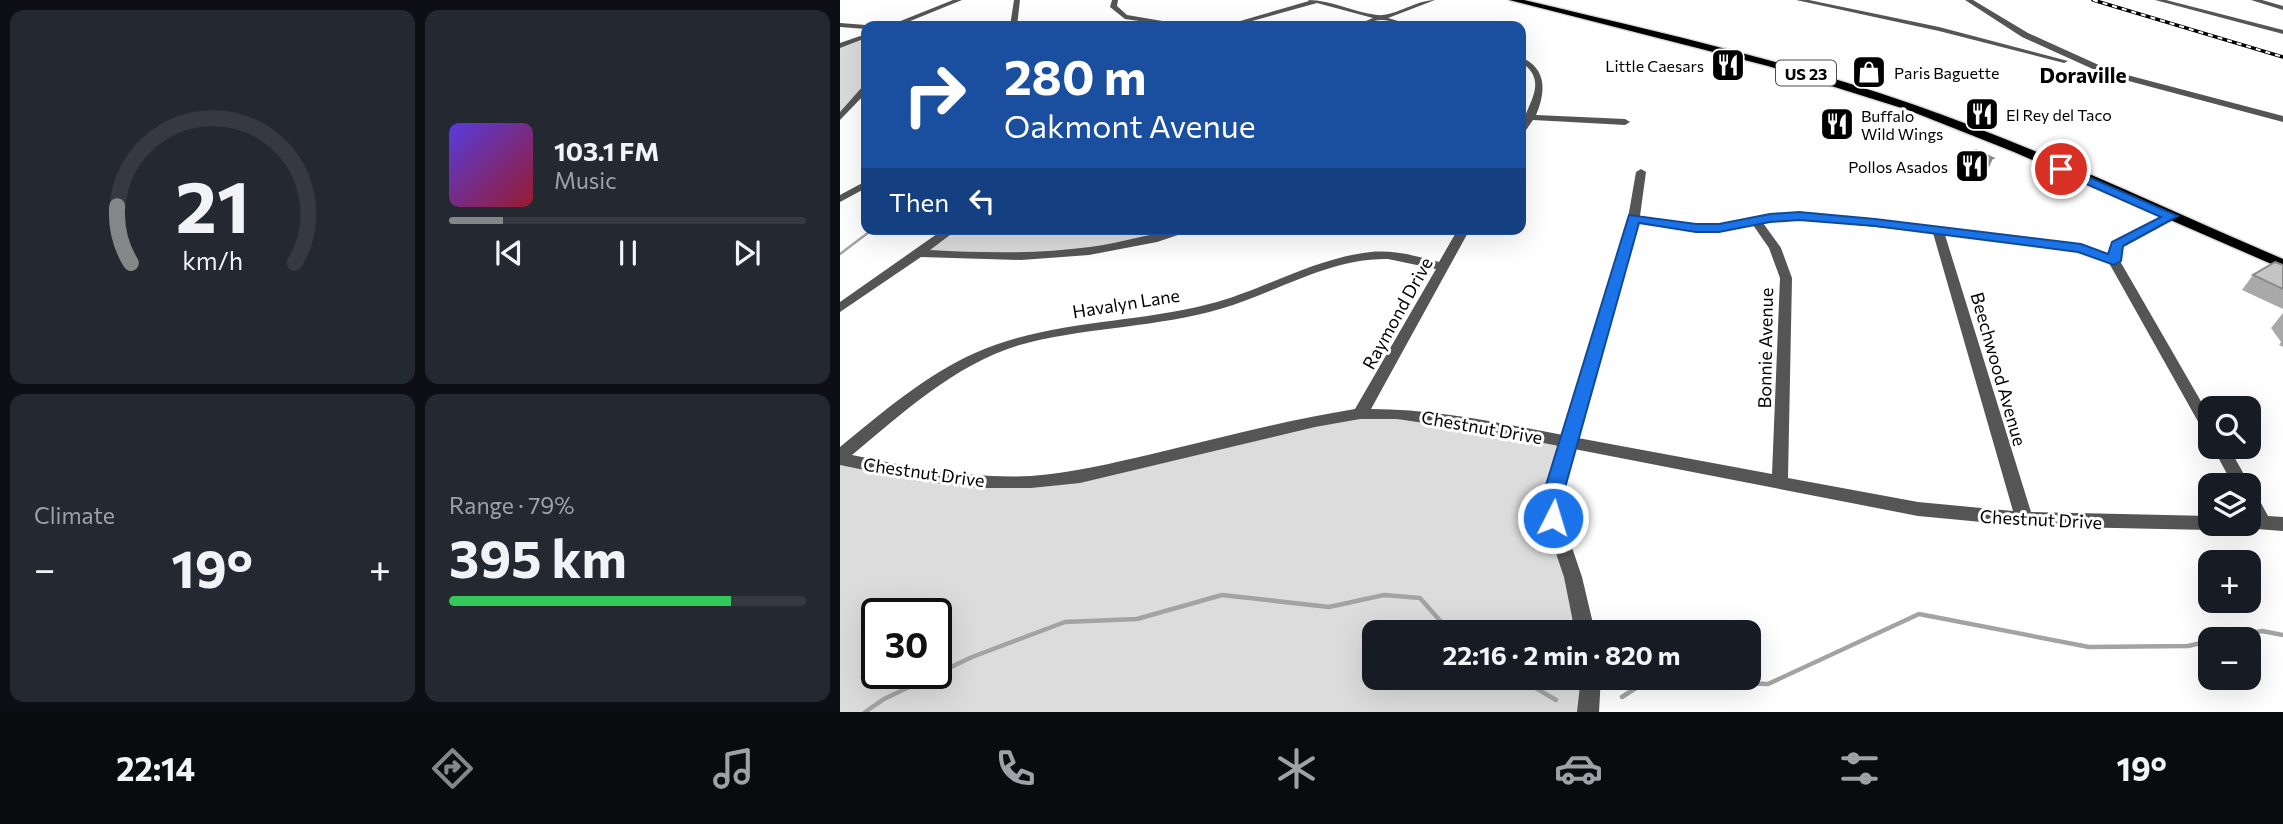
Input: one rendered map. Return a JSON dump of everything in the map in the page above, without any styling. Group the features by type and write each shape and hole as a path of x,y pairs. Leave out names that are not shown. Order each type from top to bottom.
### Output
{"main road":[{"name":"US 23","path":"1513,0 1741,54 1858,89 1961,127 2283,264"}],"street":[{"path":"909,21 958,0"},
{"path":"1014,21 1017,0"},
{"path":"1115,0 1113,8 1125,17 1145,21"},
{"path":"1372,21 1432,0"},
{"path":"1799,0 1960,34 2283,119"},
{"path":"1968,0 2025,35 2109,73"},
{"path":"2158,0 2280,30"},
{"path":"2254,0 2283,8"},
{"path":"1244,21 1314,1 1393,21"},
{"path":"840,25 861,27"},
{"path":"840,46 861,38"},
{"path":"1526,62 1533,66 1539,79 1538,100 1526,124"},
{"path":"840,117 861,95"},
{"path":"1531,117 1625,122"},
{"path":"1582,620 1573,577 1553,518 1553,495 1634,218 1641,172"},
{"path":"840,199 861,187"},
{"path":"1634,218 1696,228 1719,228 1799,216 2081,248 2114,261 2198,409"},
{"path":"2114,261 2117,244 2171,216"},
{"name":"Bonnie Avenue","path":"1756,221 1774,248 1786,278 1780,484"},
{"name":"Beechwood Avenue","path":"1938,230 2024,519"},
{"path":"840,308 944,235"},
{"path":"918,253 977,258 1053,257 1132,245 1168,235"},
{"name":"Raymond Drive","path":"1360,414 1461,235"},
{"name":"Havalyn Lane","path":"840,458 945,374 1005,344 1225,304 1335,262 1371,255 1419,260 1443,267"},
{"name":"Chestnut Drive","path":"840,458 918,475 979,482 1031,482 1080,477 1360,414 1432,417 1918,509 2024,519 2198,523"},
{"path":"2261,523 2283,524"},
{"path":"1588,712 1590,690"}],"shaded area":[{"path":"861,39 861,90 857,100 840,116 840,47"},
{"path":"943,235 1161,235 1062,255 916,254"},
{"path":"1357,411 1570,438 1550,510 1580,620 1362,620 1362,690 1583,690 1582,712 840,712 840,464 1035,484"}],"building":[{"path":"1976,150 1993,158 1974,164 1958,156"},
{"path":"2275,262 2283,265 2283,289 2253,275"}],"waterway":[{"path":"840,254 865,235"},
{"path":"865,712 884,699 972,657 1065,622 1137,619 1222,595 1329,607 1384,595 1420,598 1439,620"},
{"path":"1622,697 1648,680 1768,684 1919,614 2089,647 2198,644"},
{"path":"2261,631 2283,635"},
{"path":"1539,690 1556,700"}],"railway":[{"path":"2093,0 2283,57"}],"place":[{"name":"Little Caesars","path":"1728,65"},
{"name":"Paris Baguette","path":"1869,72"},
{"name":"El Rey del Taco","path":"1982,114"},
{"name":"Buffalo Wild Wings","path":"1837,124"},
{"name":"Pollos Asados","path":"1972,166"}],"district":[{"name":"Doraville","path":"2083,74"}],"route":[{"path":"1553,518 1553,495 1567,442 1634,218 1696,228 1719,228 1770,218 1799,216 2081,248 2114,261 2117,244 2171,216 2061,169"}]}
